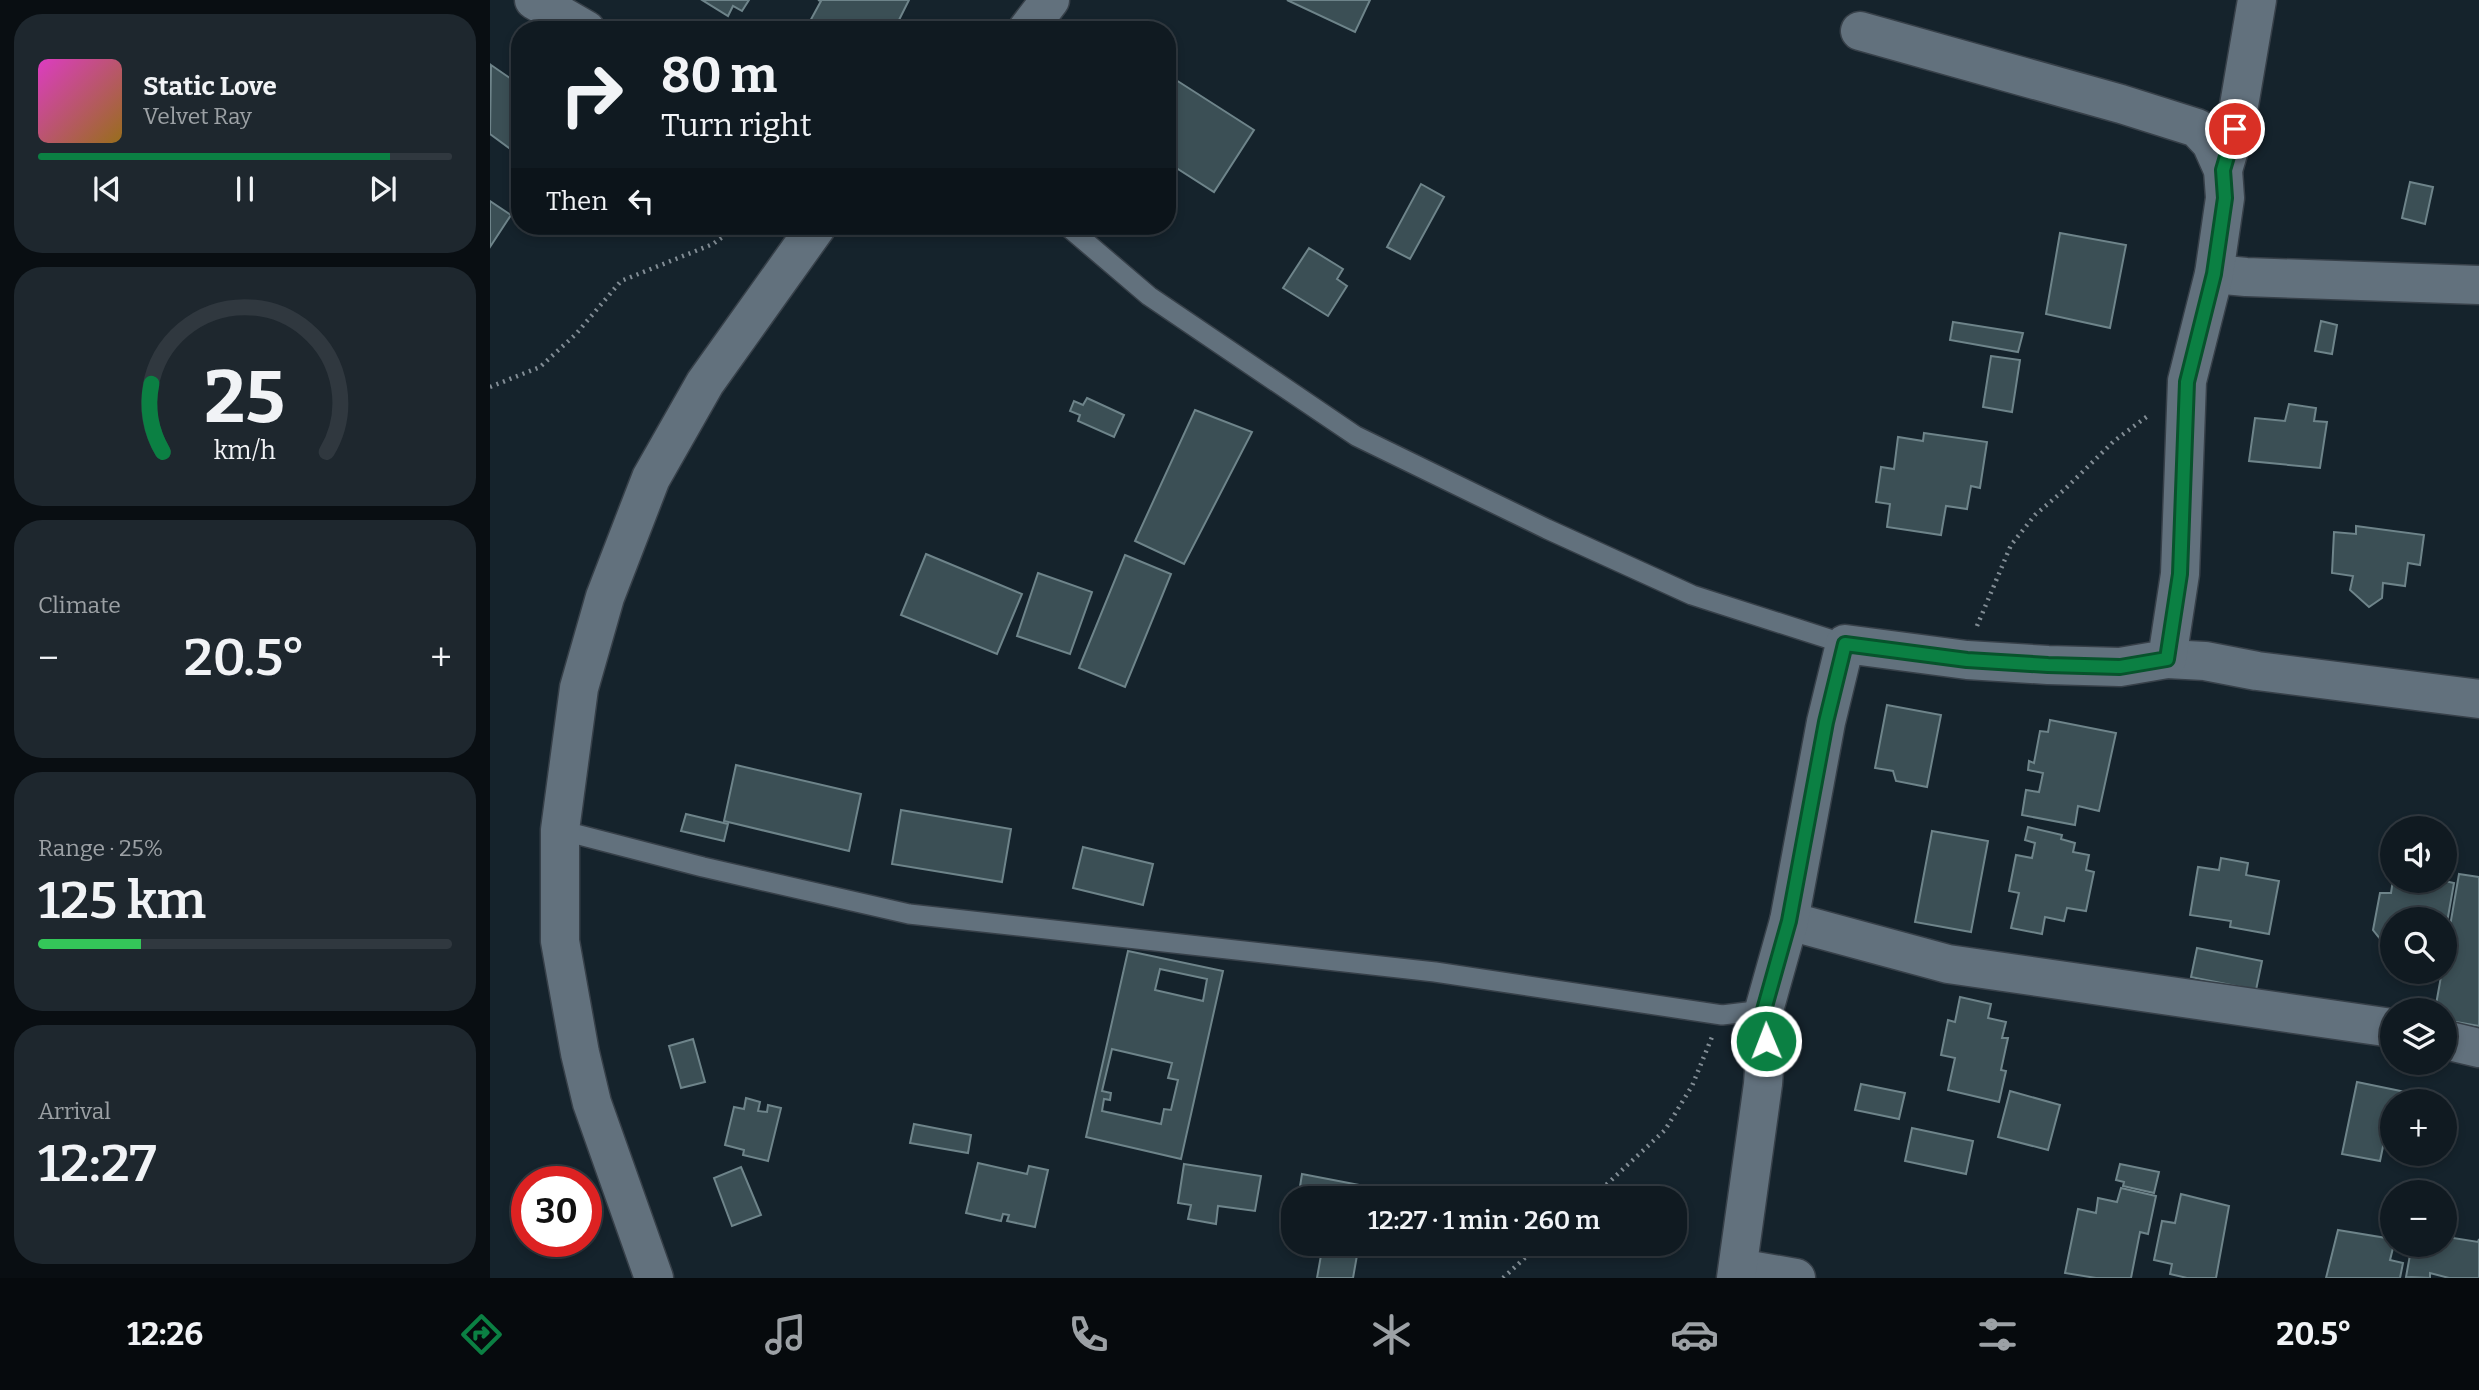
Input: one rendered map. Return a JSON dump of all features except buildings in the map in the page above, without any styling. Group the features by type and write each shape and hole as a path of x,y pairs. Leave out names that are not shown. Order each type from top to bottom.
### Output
{"street":[{"path":"534,0 570,21"},
{"path":"1034,21 1050,0"},
{"path":"2223,170 2235,129 2257,0"},
{"path":"1860,31 2197,128 2211,143 2223,170 2225,198 2214,274 2187,382 2180,574 2167,659"},
{"path":"654,1278 592,1103 580,1054 560,941 560,830 579,688 605,597 652,478 705,383 811,235"},
{"path":"2214,274 2246,278 2479,285"},
{"path":"1796,1278 1737,1273 1763,1084 1766,1041 1764,1010 1789,921 1826,722 1845,644 1967,660 2120,667 2167,659 2206,661 2257,671 2479,699"},
{"path":"1789,921 1948,964 2380,1026"},
{"path":"2457,1043 2479,1048"}],"lane":[{"path":"1078,235 1149,296 1356,436 1547,529 1692,595 1845,644"},
{"path":"560,830 704,867 909,914 1435,972 1722,1015 1764,1010"}],"path":[{"path":"490,387 540,367 576,334 621,281 713,244 725,235"},
{"path":"1967,660 1981,615 2011,545 2027,525 2115,441 2187,382"},
{"path":"1605,1186 1665,1130 1692,1086 1722,1015"},
{"path":"1503,1278 1527,1256"}],"route":[{"path":"1766,1041 1764,1010 1789,921 1826,722 1845,644 1967,660 2048,665 2120,667 2167,659 2180,574 2187,382 2214,274 2225,198 2223,170 2235,129"}]}
